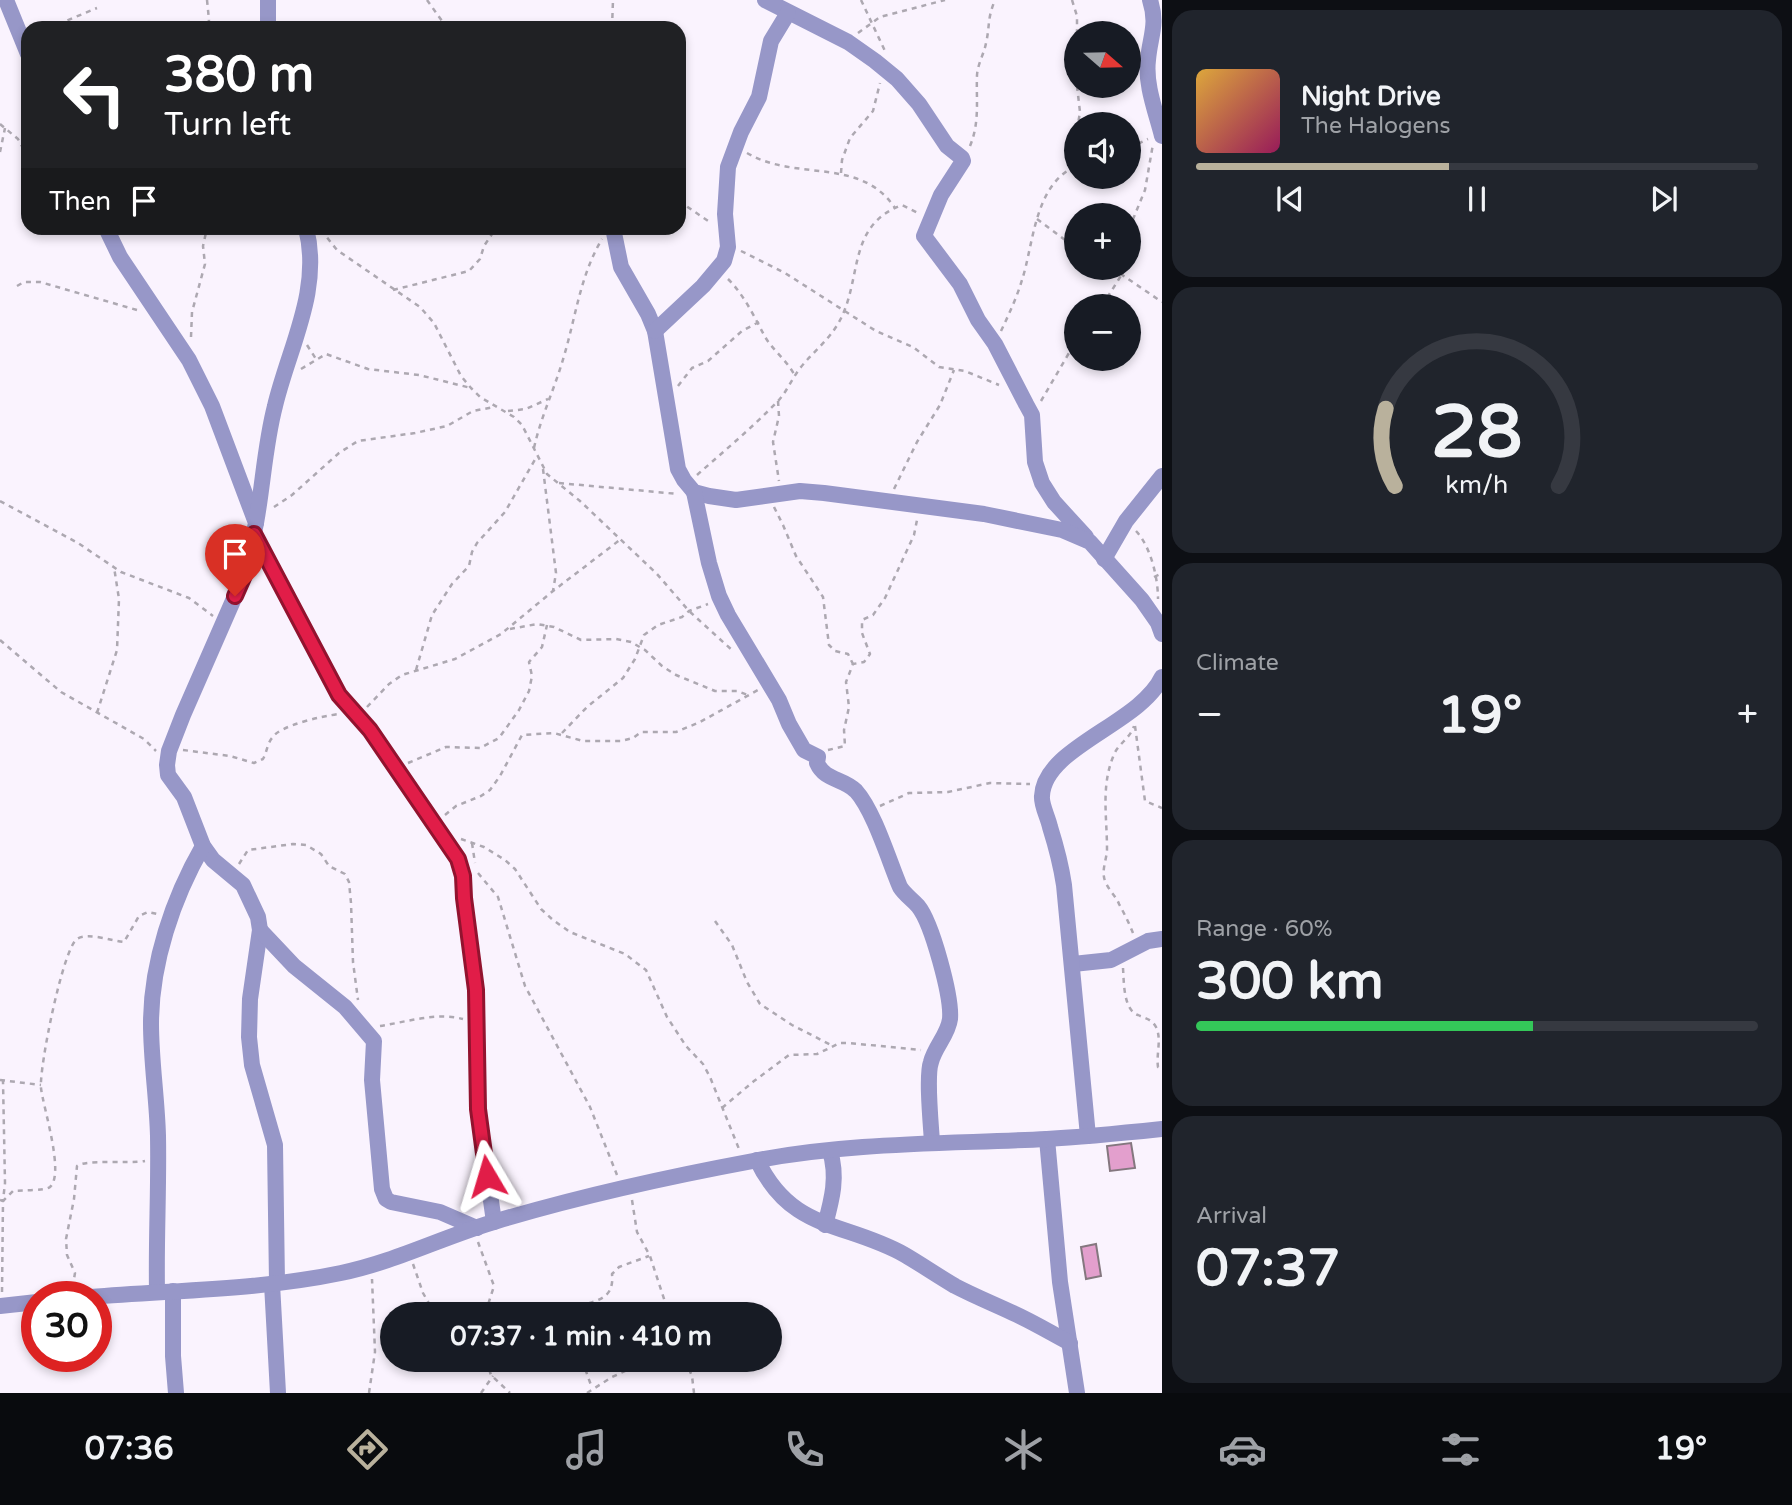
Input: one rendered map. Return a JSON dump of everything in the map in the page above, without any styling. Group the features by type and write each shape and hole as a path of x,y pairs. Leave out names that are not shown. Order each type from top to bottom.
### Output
{"street":[{"path":"6,0 21,37"},
{"path":"268,0 268,21"},
{"path":"765,0 848,42 888,71 919,104 947,146 961,156 962,161 941,195 925,232 927,242 960,284 1032,415 1035,462 1042,483 1054,502 1130,586 1160,629"},
{"path":"1150,0 1155,23 1148,60 1148,78 1159,133"},
{"path":"655,331 703,286 723,263 727,254 726,178 734,147 759,97 771,41 788,13"},
{"path":"109,235 120,257 189,360 216,417 256,524 339,695 370,730 458,859 463,876 478,1027 478,1109 494,1222"},
{"path":"278,1393 274,1283 275,1145 252,1065 249,1037 250,999 260,930 258,917 243,885 213,860 203,846 184,797 168,775 167,765 170,747 246,571 256,524 268,436 282,379 306,303 311,274 307,235"},
{"path":"608,235 621,267 655,331 678,470 692,491 709,563 727,615 779,700 804,750 818,757 817,763 825,775 847,784 856,792 868,811 900,887 921,912 943,976 950,1006 946,1034 935,1051 929,1068 932,1142"},
{"path":"1104,559 1126,521 1162,476"},
{"path":"692,491 736,500 800,491 889,501 1024,521 1062,530 1090,542"},
{"path":"1088,1136 1064,885 1059,855 1041,798 1045,779 1062,761 1080,745 1139,705 1162,677"},
{"path":"176,1393 165,1291 157,1160 152,1000 159,961 172,916 203,846"},
{"path":"260,930 294,966 333,996 374,1041 372,1080 383,1195 391,1202 440,1212 475,1228"},
{"path":"1073,964 1111,960 1154,939 1162,939"},
{"path":"112,1295 274,1283 342,1273 494,1222 627,1187 751,1161 932,1142 1047,1139 1162,1129"},
{"path":"1047,1139 1060,1282 1077,1393"},
{"path":"825,1225 835,1173 830,1151"},
{"path":"751,1161 784,1200 825,1225 903,1254 956,1287 1025,1318 1070,1343"},
{"path":"2,1306 21,1304"}],"path":[{"path":"207,0 209,21"},
{"path":"427,0 443,21"},
{"path":"612,21 614,0"},
{"path":"861,0 871,23"},
{"path":"848,42 871,23 893,13 945,0"},
{"path":"962,161 976,127 978,65 987,40 988,18 995,0"},
{"path":"1072,0 1077,21"},
{"path":"66,21 97,8"},
{"path":"840,175 850,138 873,111 881,81 888,71"},
{"path":"0,124 21,144"},
{"path":"0,152 5,128"},
{"path":"1141,142 1159,133"},
{"path":"1140,203 1145,190 1151,150 1159,133"},
{"path":"734,147 778,167 840,175 880,189 895,208"},
{"path":"995,344 1022,282 1037,218 1064,174"},
{"path":"686,206 740,250 785,273 876,331 914,347 939,367 982,376 1004,388"},
{"path":"559,484 692,491 778,401 795,376 825,343 845,310 857,257 872,224 895,208 906,206 931,219"},
{"path":"1037,218 1064,239"},
{"path":"189,360 192,312 205,264 203,246 205,235"},
{"path":"325,235 337,250 413,300 427,314 461,376 471,388 522,425 547,474 621,539 663,580 689,611 736,654"},
{"path":"393,289 469,271 480,259 491,235"},
{"path":"534,448 548,399 561,368 586,270 606,235"},
{"path":"723,263 723,273 735,286 764,334 795,376"},
{"path":"1131,280 1162,302"},
{"path":"17,286 24,282 40,282 160,316"},
{"path":"666,399 692,368 708,361 742,331 759,322"},
{"path":"282,379 326,354 368,369 419,376 471,388"},
{"path":"1032,415 1064,361"},
{"path":"889,501 917,442 940,405 955,370"},
{"path":"506,411 526,409 548,399"},
{"path":"778,401 779,416 773,442 779,478 773,495 796,556 823,597 829,645 835,651 848,654 853,664 846,682 849,708 844,730 845,746 826,750 818,757"},
{"path":"256,524 339,453 358,441 447,426 473,411 496,406"},
{"path":"416,670 432,615 452,584 470,566 472,552 477,543 505,512 537,456"},
{"path":"543,466 556,573 553,591"},
{"path":"0,501 114,567 189,598 207,610 222,626"},
{"path":"853,664 869,658 862,633 862,620 873,615 878,608 904,561 914,535 919,506"},
{"path":"1126,521 1145,542 1153,564 1160,629"},
{"path":"170,747 230,756 254,763 263,759 271,738 284,727 323,716 354,714 374,702 389,684 416,670 455,659 510,629 553,591 621,539"},
{"path":"97,713 117,650 119,599 114,567"},
{"path":"1154,577 1162,573"},
{"path":"562,734 587,707 623,678 648,631 709,604 719,596"},
{"path":"510,629 532,624 547,625 581,640 616,639 638,646 676,675 715,691 737,691 748,695"},
{"path":"396,768 446,747 480,748 499,738 529,691 532,676 529,662 542,647 547,625"},
{"path":"0,640 54,687 77,703 144,739 167,765"},
{"path":"432,819 444,816 456,806 490,790 522,735 562,734 583,741 621,741 642,732 684,730 764,686 779,700"},
{"path":"1162,808 1145,801 1135,724 1128,739 1118,747 1112,758 1105,787 1107,848 1103,873 1134,934 1124,989 1130,1009 1136,1015 1145,1016 1156,1027 1159,1042 1158,1067 1162,1069"},
{"path":"868,811 909,793 948,792 997,783 1044,785"},
{"path":"443,835 472,842 505,860 515,869 533,899 552,920 570,932 625,954 646,970 654,983 662,1008 686,1046 703,1064 722,1108 751,1161"},
{"path":"472,842 478,874 495,892 502,907 525,986 590,1107 609,1158 627,1187 637,1232 650,1256 665,1302"},
{"path":"232,875 248,850 299,844 314,849 330,866 345,874 349,882 353,962 360,1024 448,1016 467,1020 478,1027"},
{"path":"1,1200 13,1191 46,1189 54,1180 53,1150 41,1085 43,1054 65,962 75,940 82,937 124,942 139,916 148,912 172,916"},
{"path":"715,921 732,945 747,982 760,1004 833,1046"},
{"path":"722,1108 789,1055 817,1054 833,1046 849,1043 935,1051"},
{"path":"2,1306 1,1200 5,1183 2,1080 41,1085"},
{"path":"74,1281 75,1273 67,1255 66,1239 72,1214 77,1166 86,1162 157,1160"},
{"path":"475,1228 494,1286 490,1302"},
{"path":"409,1251 428,1302"},
{"path":"591,1302 609,1295 612,1274 619,1267 650,1256"},
{"path":"369,1393 375,1352 371,1265"},
{"path":"490,1372 510,1393"},
{"path":"586,1372 592,1388"},
{"path":"587,1393 625,1372"},
{"path":"690,1372 694,1393"},
{"path":"481,1393 493,1376"}],"building":[{"path":"1131,1143 1135,1168 1110,1171 1107,1146"},
{"path":"1096,1244 1101,1276 1086,1279 1081,1247"}],"route":[{"path":"235,596 246,571 254,534 339,695 370,730 458,859 463,876 476,990 478,1109 487,1176"}]}
